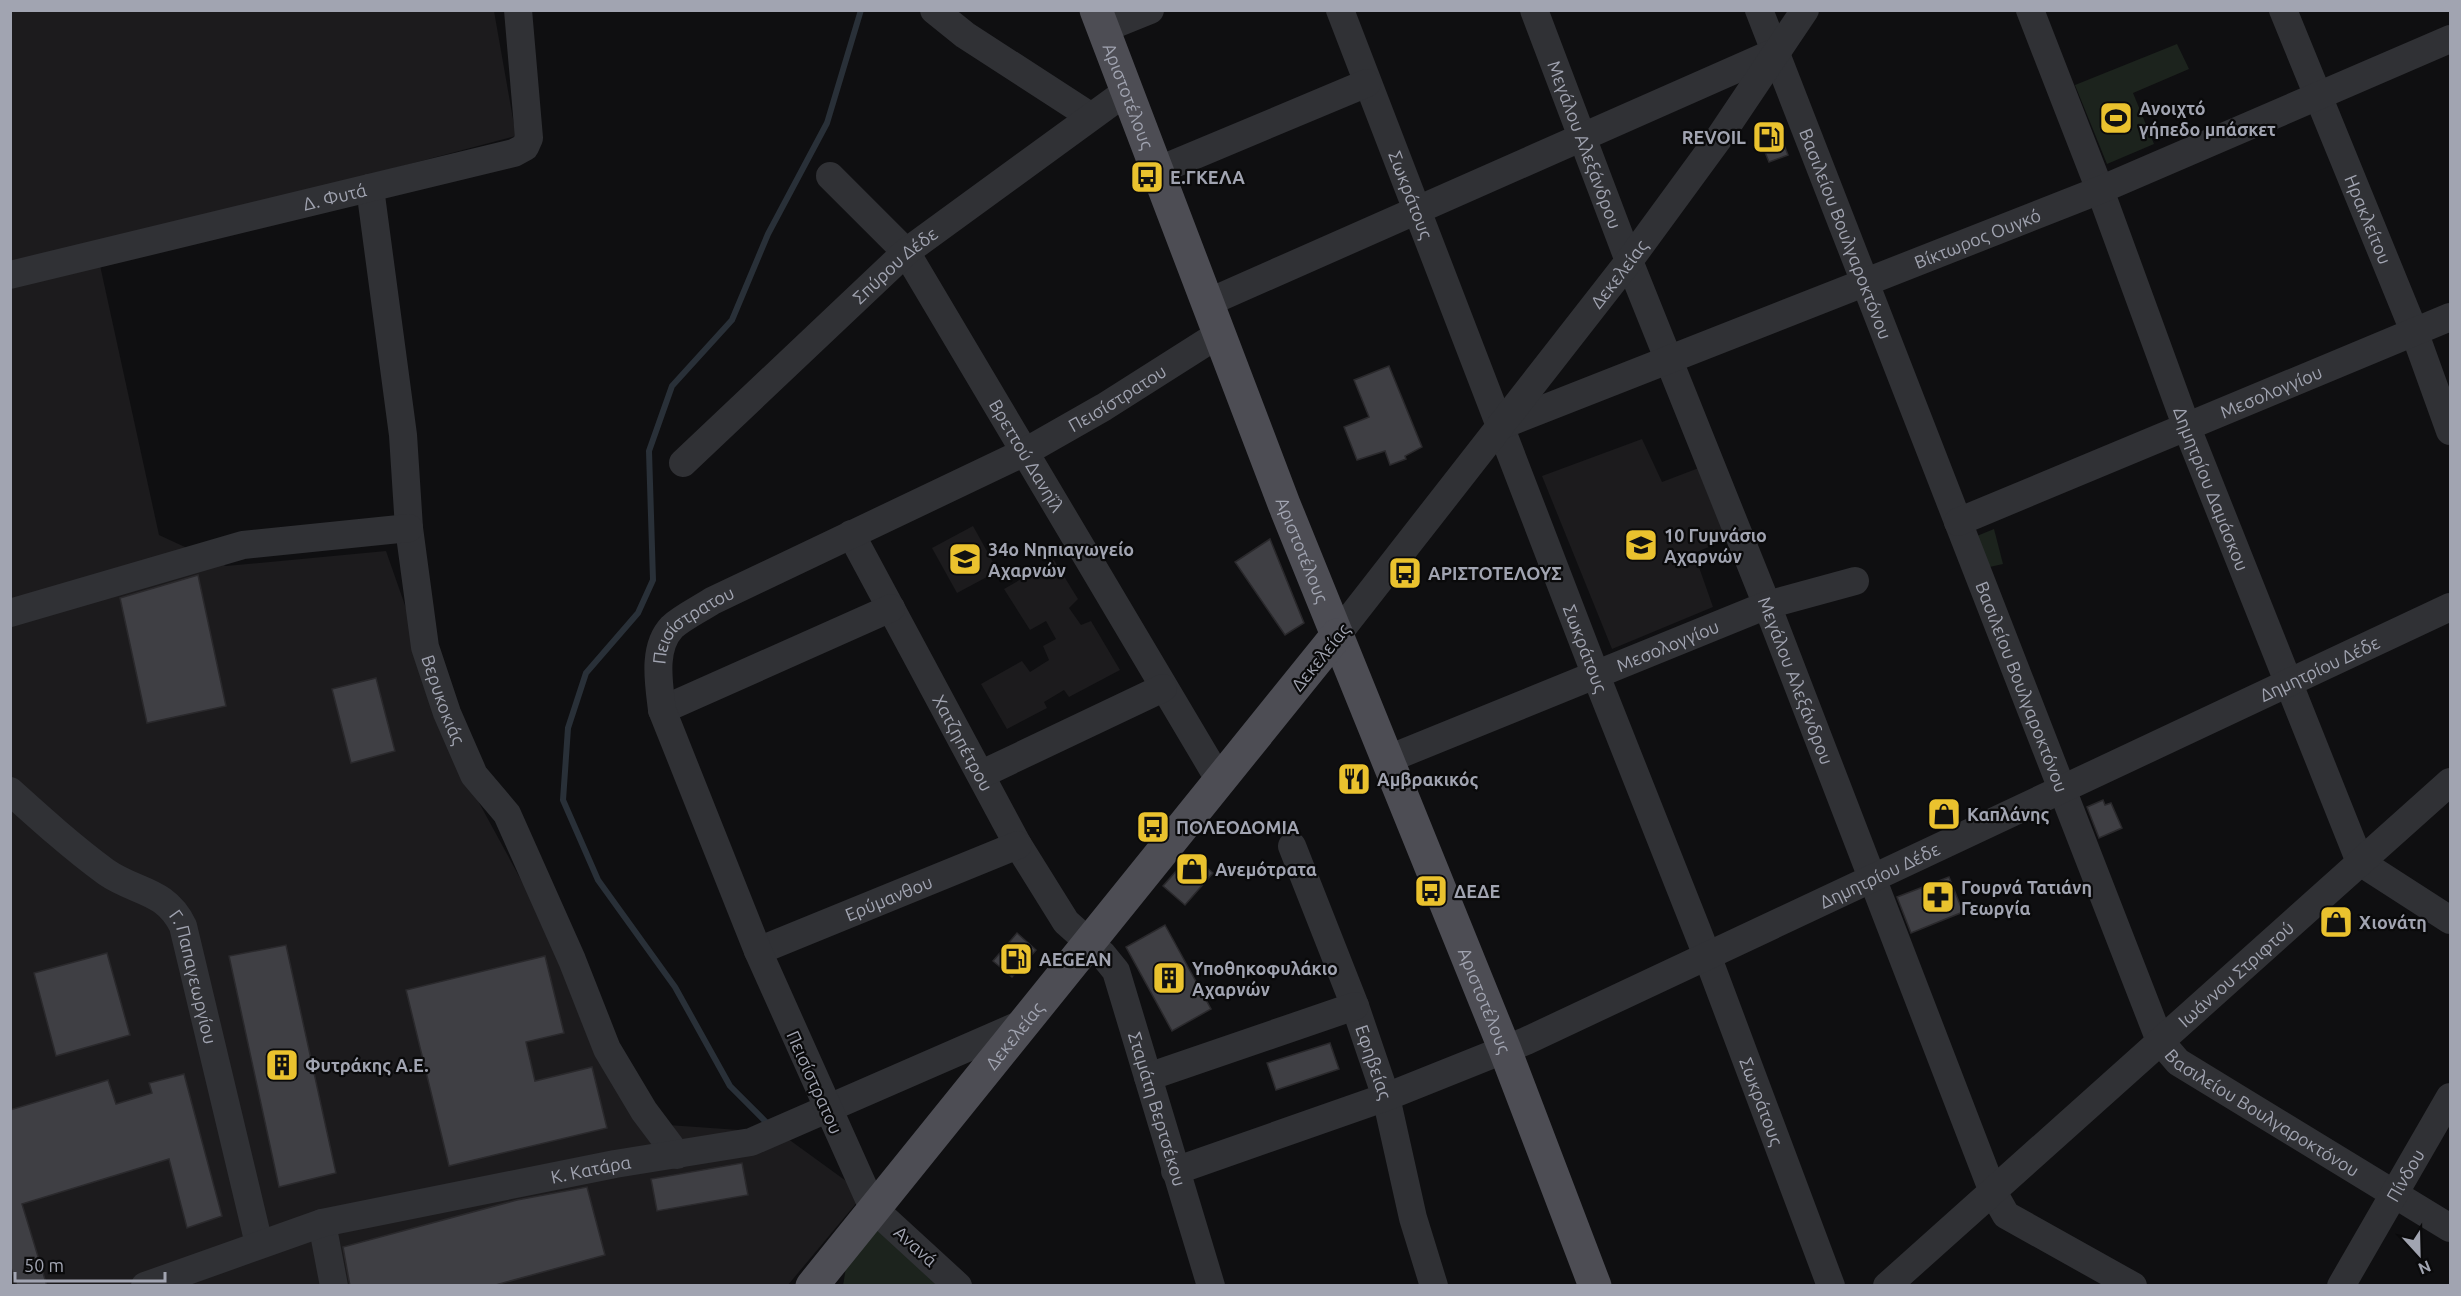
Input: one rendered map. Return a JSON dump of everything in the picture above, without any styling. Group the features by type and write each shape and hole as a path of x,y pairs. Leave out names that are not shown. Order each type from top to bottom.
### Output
{"main road":[{"name":"Αριστοτέλους","path":"1099,20 1386,760 1505,1050 1594,1286"},
{"name":"Δεκελείας","path":"818,1282 873,1208 1337,635"}],"street":[{"name":"Δ. Φυτά","path":"10,275 514,153 525,147 529,138 518,10"},
{"path":"934,10 966,23 1090,116"},
{"path":"1099,20 1150,10"},
{"name":"Σωκράτους","path":"1340,10 1595,673 1708,957 1831,1286"},
{"name":"Μεγάλου Αλεξάνδρου","path":"1534,10 1629,261 1767,605 1993,1192 2006,1215 2133,1286"},
{"name":"Βασιλείου Βουλγαροκτόνου","path":"1759,10 2160,1041 2178,1062 2451,1228"},
{"name":"Δεκελείας","path":"1337,635 1629,261 1719,138 1805,10"},
{"name":"Δημητρίου Δαμάσκου","path":"2030,10 2100,190 2187,428 2360,862"},
{"name":"Ηρακλείτου","path":"2283,10 2414,331 2451,430"},
{"name":"Βίκτωρος Ουγκό","path":"1500,426 2100,190 2451,39"},
{"path":"1208,303 1775,52"},
{"path":"1157,171 1367,83"},
{"name":"Σπύρου Δέδε","path":"683,463 906,252 1127,91"},
{"name":"Βρεττού Δανηΐλ","path":"830,176 906,252 1220,781"},
{"name":"Βερυκοκιάς","path":"370,188 403,435 409,528 425,647 447,713 474,775 507,814 572,960 607,1049 644,1111 677,1155"},
{"name":"Μεσολογγίου","path":"1958,522 2451,317"},
{"name":"Πεισίστρατου","path":"873,1208 758,951 662,710 659,674 661,645 672,628 712,601 1025,452 1104,407 1219,334"},
{"path":"1539,378 1558,403"},
{"path":"10,613 243,545 409,528"},
{"name":"Χατζηπέτρου","path":"851,534 1018,845 1066,922 1088,942"},
{"name":"Μεσολογγίου","path":"1386,760 1595,673 1767,605 1855,581"},
{"name":"Δημητρίου Δέδε","path":"1175,1171 1386,1097 1505,1050 1708,957 2451,607"},
{"path":"662,710 891,608"},
{"path":"981,774 1163,688"},
{"name":"Ιωάννου Στριφτού","path":"1887,1286 2451,782"},
{"name":"Γ. Παπαγεωργίου","path":"10,791 108,873 163,898 176,912 186,937 259,1244"},
{"name":"Ερύμανθου","path":"758,951 1018,845"},
{"name":"Εφηβείας","path":"1292,846 1355,1006 1386,1097 1413,1218 1434,1286"},
{"path":"2360,862 2451,920"},
{"name":"Σταμάτη Βερτσέκου","path":"1088,942 1116,971 1211,1286"},
{"path":"1148,1077 1355,1006"},
{"name":"Κ. Κατάρα","path":"145,1286 322,1223 615,1164 751,1142 826,1107 1024,1023"},
{"name":"Πίνδου","path":"2341,1286 2451,1097"},
{"name":"Ανανά","path":"873,1208 958,1286"},
{"path":"322,1223 334,1286"}],"shaded area":[{"path":"10,11 494,11 516,136 96,247 159,535 226,566 386,551 465,777 654,1124 780,1133 864,1194 788,1285 11,1285"},
{"name":"Ανοιχτό γήπεδο μπάσκετ","path":"2177,44 2189,69 2133,93 2154,144 2107,164 2075,85"},
{"name":"10 Γυμνάσιο Αχαρνών","path":"1642,439 1662,482 1704,466 1731,538 1694,553 1713,607 1612,649 1542,476"},
{"name":"34o Νηπιαγωγείο Αχαρνών","path":"973,526 998,571 957,593 932,548"},
{"path":"1994,529 2003,564 1985,568 1972,538"},
{"path":"1054,560 1078,599 1069,608 1081,625 1091,621 1120,670 1069,697 1064,690 1044,702 1047,708 1007,729 981,684 1022,661 1030,672 1049,660 1043,646 1056,639 1046,621 1030,630 1004,589"},
{"path":"877,1223 943,1286 843,1286 846,1267"}],"building":[{"path":"1775,122 1788,155 1769,162 1756,130"},
{"path":"1389,366 1422,447 1405,456 1406,459 1390,465 1385,451 1357,460 1344,427 1369,417 1354,380"},
{"path":"1270,539 1304,623 1285,635 1235,562"},
{"path":"198,575 226,706 147,723 120,598"},
{"path":"376,678 395,751 351,763 332,689"},
{"path":"2103,800 2105,805 2111,803 2122,828 2099,838 2087,807"},
{"path":"1191,854 1213,873 1185,905 1163,886"},
{"path":"1949,877 1963,912 1911,933 1897,897"},
{"name":"Υποθηκοφυλάκιο Αχαρνών","path":"1165,925 1211,1009 1172,1031 1126,947"},
{"path":"1017,933 1036,950 1012,977 993,961"},
{"name":"Φυτράκης Α.Ε.","path":"286,945 336,1173 279,1187 229,956"},
{"path":"107,953 130,1035 56,1056 34,973"},
{"path":"545,956 564,1033 526,1042 535,1081 592,1067 607,1128 449,1166 406,990"},
{"path":"1330,1043 1339,1069 1276,1090 1267,1063"},
{"path":"184,1074 222,1216 187,1228 169,1159 22,1204 47,1286 17,1286 10,1265 10,1110 108,1080 116,1104 152,1093 149,1083"},
{"path":"742,1163 748,1195 657,1211 651,1179"},
{"path":"587,1187 605,1255 492,1286 350,1286 343,1247 517,1200"}],"waterway":[{"path":"767,1123 730,1086 675,987 598,880 563,800 568,728 586,673 638,613 653,580 649,451 672,386 732,320 768,234 827,123 861,10"}],"place":[{"name":"Ανοιχτό γήπεδο μπάσκετ","path":"2116,118"},
{"name":"REVOIL","path":"1769,137"},
{"name":"Ε.ΓΚΕΛΑ","path":"1147,177"},
{"name":"10 Γυμνάσιο Αχαρνών","path":"1641,545"},
{"name":"34o Νηπιαγωγείο Αχαρνών","path":"965,559"},
{"name":"ΑΡΙΣΤΟΤΕΛΟΥΣ","path":"1405,573"},
{"name":"Αμβρακικός","path":"1354,779"},
{"name":"Καπλάνης","path":"1944,814"},
{"name":"ΠΟΛΕΟΔΟΜΙΑ","path":"1153,827"},
{"name":"Ανεμότρατα","path":"1192,869"},
{"name":"ΔΕΔΕ","path":"1431,891"},
{"name":"Γουρνά Τατιάνη Γεωργία","path":"1938,897"},
{"name":"Χιονάτη","path":"2336,922"},
{"name":"AEGEAN","path":"1016,959"},
{"name":"Υποθηκοφυλάκιο Αχαρνών","path":"1169,978"},
{"name":"Φυτράκης Α.Ε.","path":"282,1065"}]}
